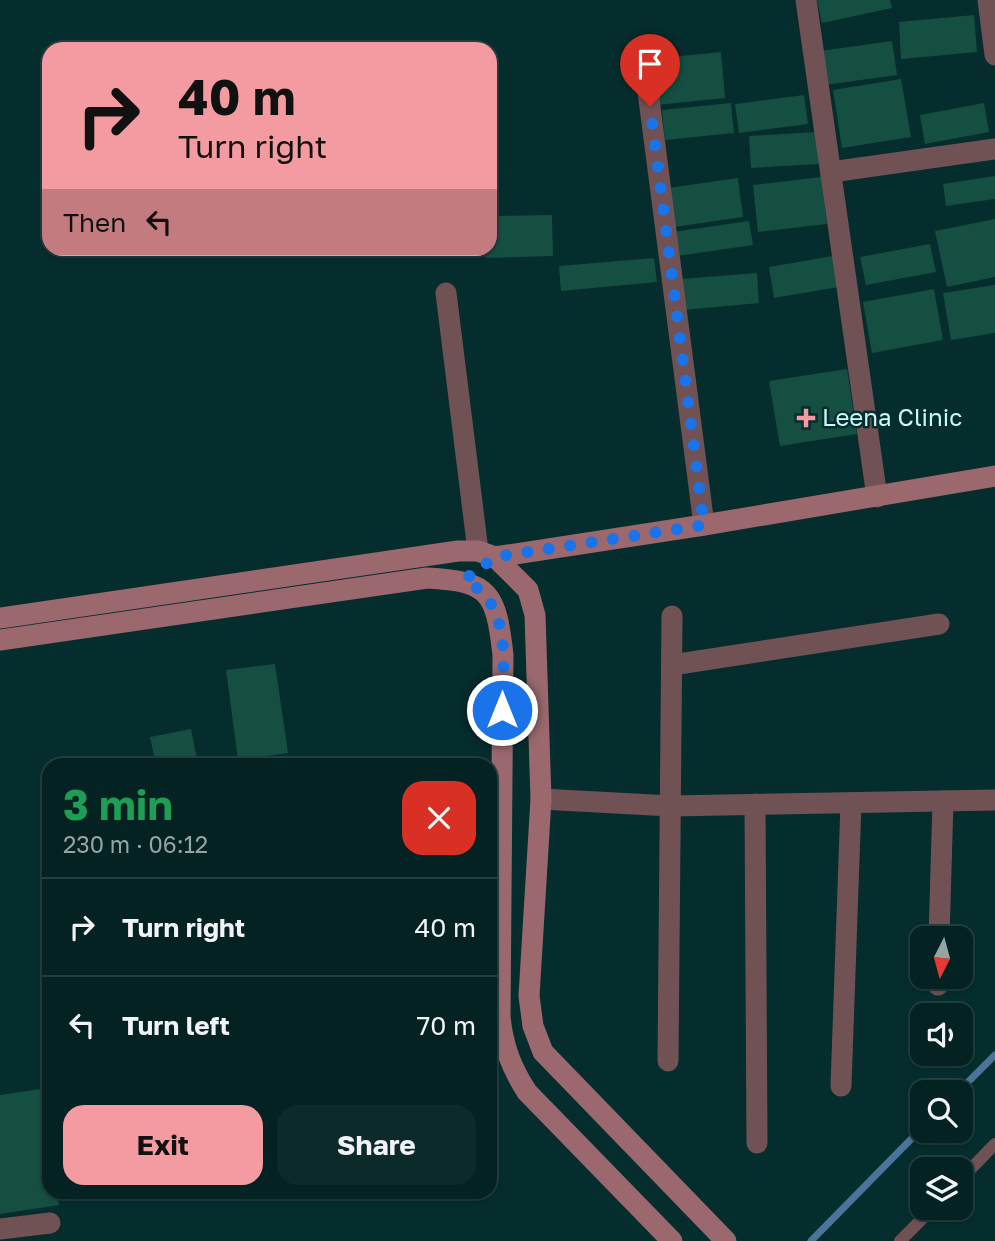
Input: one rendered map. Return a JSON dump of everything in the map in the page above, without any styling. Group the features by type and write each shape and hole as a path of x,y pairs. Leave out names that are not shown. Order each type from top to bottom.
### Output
{"main road":[{"path":"0,618 458,551 486,554 704,525 995,476"},
{"path":"464,580 486,554"},
{"path":"486,554 528,590 535,615 541,799 529,996 533,1026 543,1052 726,1241"},
{"path":"0,640 427,578 464,580 477,586 490,600 498,618 503,655 502,1041 511,1068 533,1100 672,1241"}],"street":[{"path":"806,0 877,496"},
{"path":"988,0 995,54"},
{"path":"643,53 704,525"},
{"path":"831,172 995,149"},
{"path":"446,293 486,554"},
{"path":"668,1061 672,616"},
{"path":"672,665 939,624"},
{"path":"541,799 671,806 995,800"},
{"path":"939,926 943,801"},
{"path":"841,1086 851,803"},
{"path":"755,804 757,1143"},
{"path":"0,1229 50,1223"}],"lane":[{"path":"973,1167 995,1144"},
{"path":"900,1241 921,1220"}],"building":[{"path":"817,0 890,0 892,8 822,23"},
{"path":"974,15 977,52 901,59 899,22"},
{"path":"892,41 897,75 825,85 820,51"},
{"path":"721,52 725,98 657,105 652,59"},
{"path":"901,79 911,137 842,148 833,90"},
{"path":"804,95 808,124 739,133 735,104"},
{"path":"731,103 734,133 665,140 662,110"},
{"path":"984,103 989,132 925,144 920,115"},
{"path":"817,132 819,164 751,168 749,136"},
{"path":"995,176 995,199 946,206 943,184"},
{"path":"821,177 827,224 758,232 753,185"},
{"path":"738,178 743,217 674,227 668,188"},
{"path":"552,215 553,256 485,258 497,256 497,216"},
{"path":"995,219 995,277 947,287 935,231"},
{"path":"749,221 753,245 677,256 673,232"},
{"path":"930,244 936,272 866,285 860,257"},
{"path":"833,256 839,287 774,298 769,267"},
{"path":"654,258 657,282 561,291 559,266"},
{"path":"757,273 759,303 684,310 681,279"},
{"path":"995,285 995,333 951,340 943,293"},
{"path":"934,289 943,340 872,353 863,302"},
{"path":"847,369 857,434 780,446 769,381"},
{"path":"275,664 288,753 238,758 226,670"},
{"path":"191,729 197,758 154,758 150,737"},
{"path":"41,1089 42,1199 58,1199 59,1205 0,1214 0,1095"}],"waterway":[{"path":"970,1080 995,1055"},
{"path":"811,1241 910,1140"}],"place":[{"name":"Leena Clinic","path":"806,418"}],"route":[{"path":"502,710 503,655 498,618 490,600 477,586 464,580 495,557 704,525 650,106"}]}
